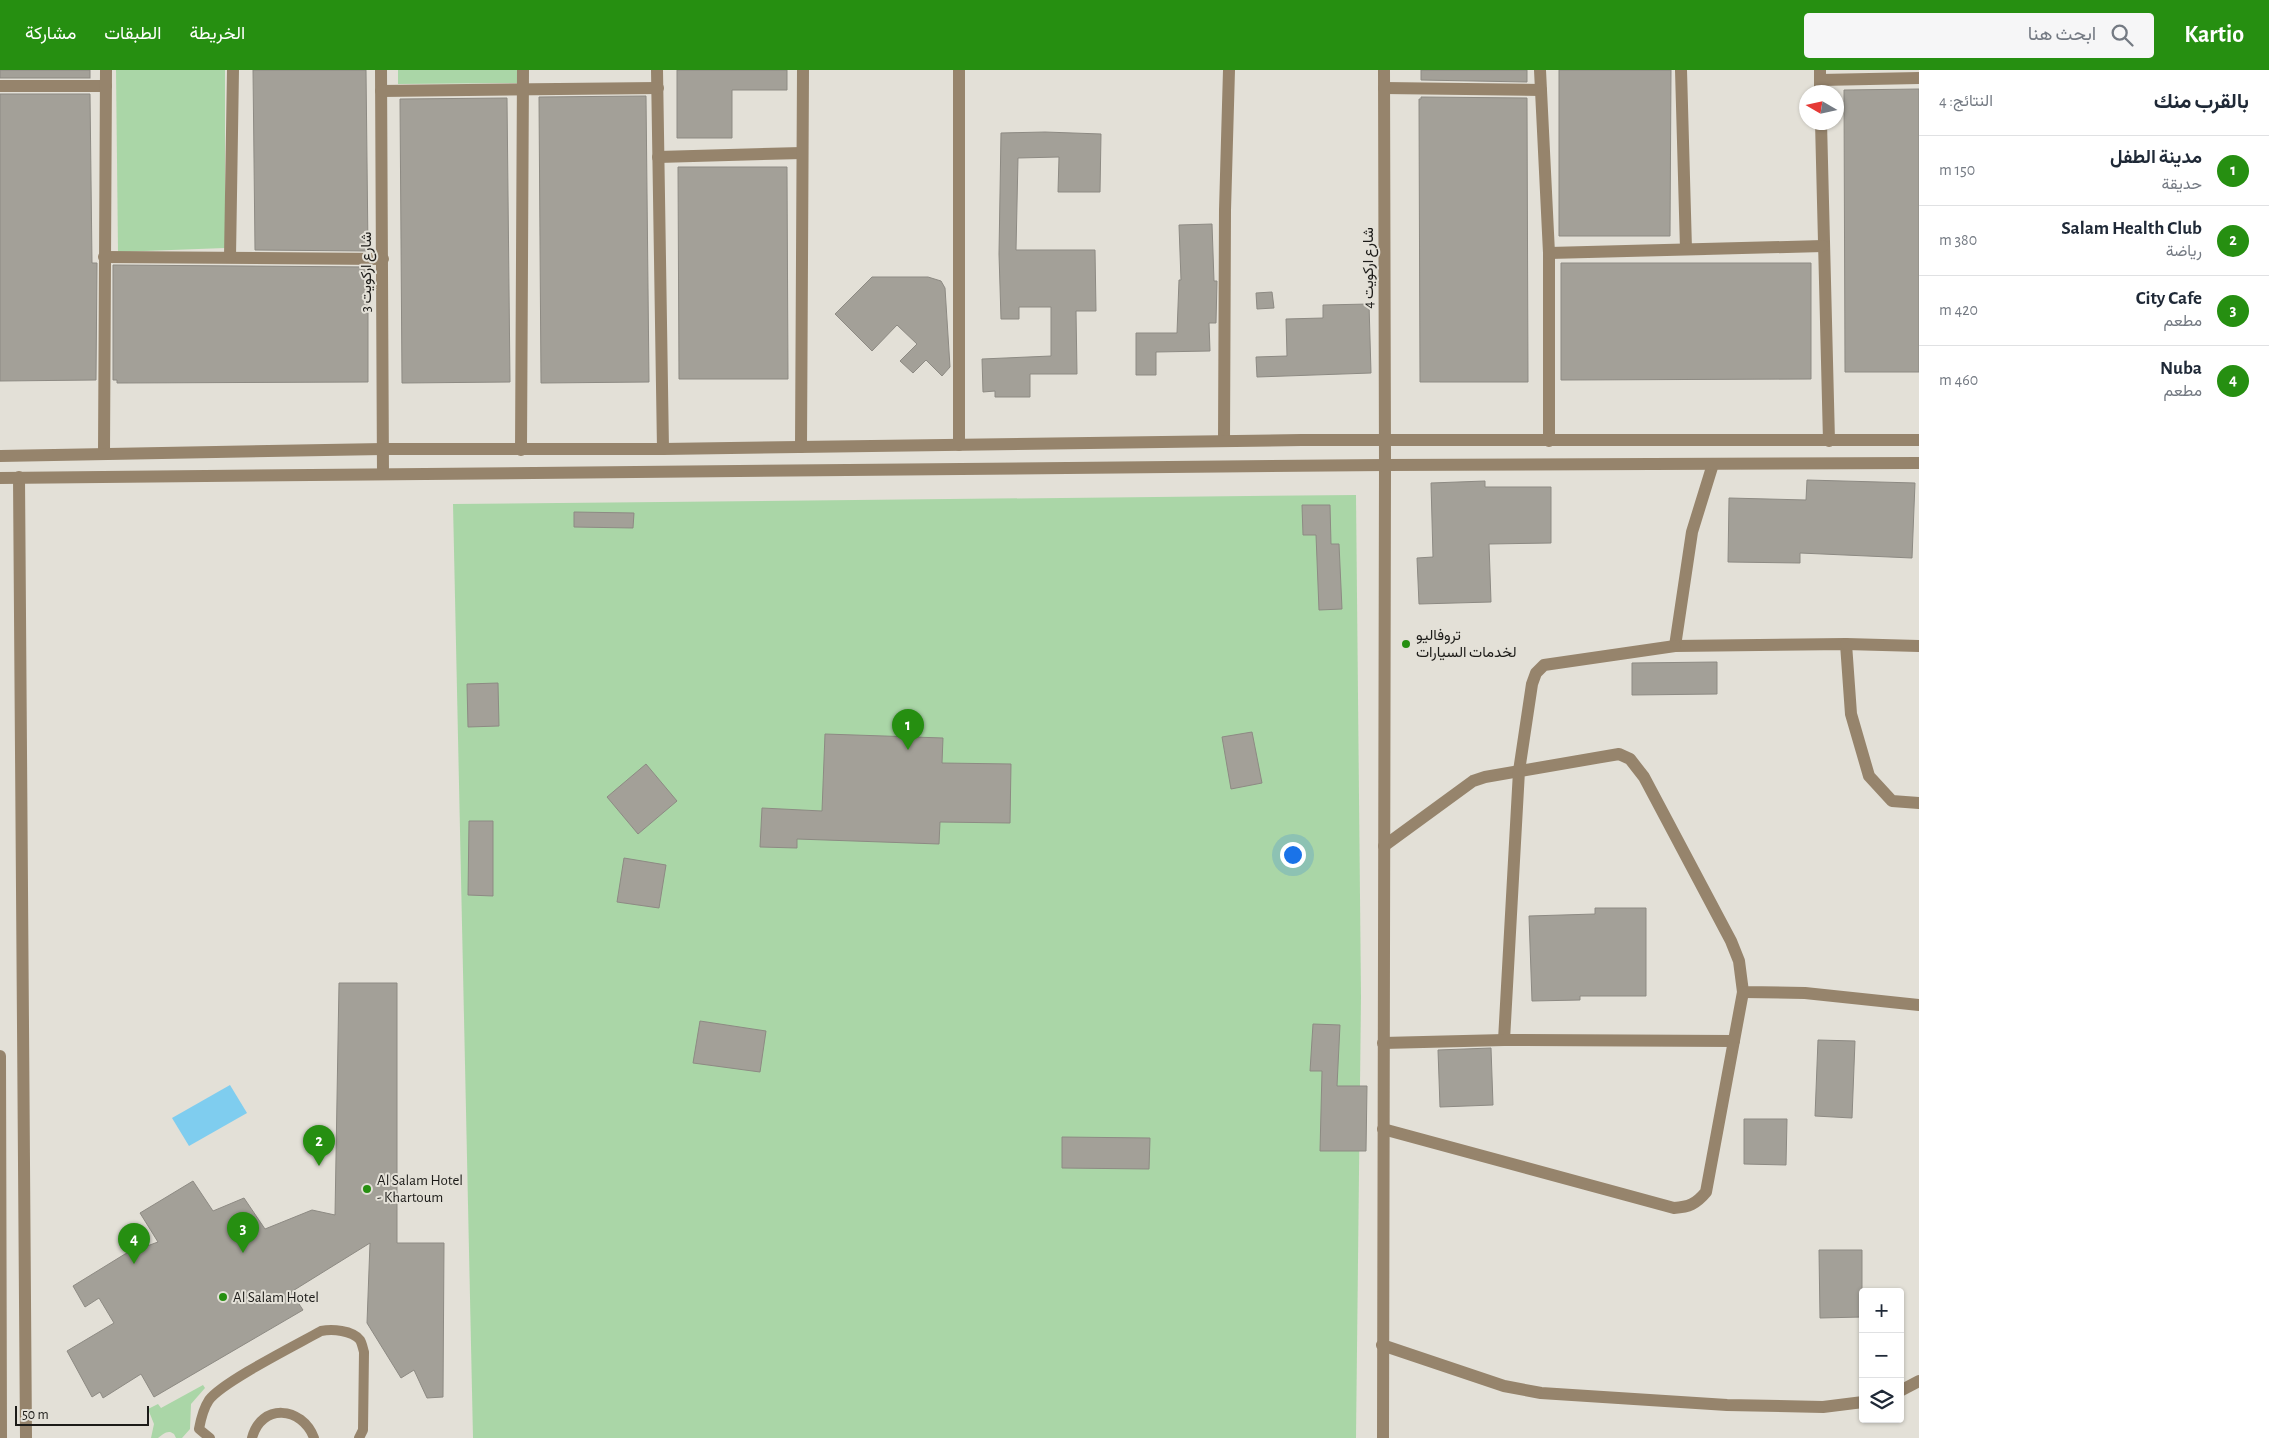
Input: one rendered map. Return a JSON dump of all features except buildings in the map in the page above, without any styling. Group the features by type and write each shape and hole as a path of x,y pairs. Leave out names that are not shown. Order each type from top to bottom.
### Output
{"street":[{"path":"104,453 106,70"},
{"path":"230,258 233,70"},
{"name":"شارع اركويت 3","path":"381,70 383,474"},
{"path":"521,450 523,70"},
{"path":"657,70 663,449"},
{"path":"801,447 803,70"},
{"path":"958,445 959,70"},
{"path":"1224,441 1225,210 1229,70"},
{"name":"شارع اركويت 4","path":"1382,1438 1385,465 1384,70"},
{"path":"1540,70 1549,253 1549,440"},
{"path":"1681,70 1686,249"},
{"path":"1820,81 1919,78"},
{"path":"0,86 106,86"},
{"path":"381,91 658,88"},
{"path":"1384,88 1541,90"},
{"path":"1821,130 1829,441"},
{"path":"658,157 802,153"},
{"path":"1549,253 1823,246"},
{"path":"104,257 383,259"},
{"path":"0,456 383,449 663,449 1224,441 1919,440"},
{"path":"0,478 1385,465 1919,463"},
{"path":"1675,646 1692,532 1713,464"},
{"path":"19,477 26,1438"},
{"path":"1846,644 1851,714 1869,776 1892,801 1919,803"},
{"path":"1504,1040 1519,771 1532,684 1536,673 1544,665 1675,646 1846,644 1919,646"},
{"path":"1383,1130 1674,1208 1687,1207 1698,1202 1706,1192 1743,992 1739,961 1731,941 1644,777 1630,759 1619,754 1485,777 1473,782 1384,846"},
{"path":"1743,992 1805,993 1919,1005"},
{"path":"1383,1043 1504,1040 1734,1041"},
{"path":"0,1056 1,1438"},
{"path":"1382,1345 1504,1386 1541,1393 1727,1405 1823,1407 1859,1402"},
{"path":"1904,1389 1919,1381"}],"lane":[{"path":"210,1438 200,1429 202,1414 210,1398 229,1383 321,1331 329,1330 349,1334 360,1340 364,1352 363,1430 359,1438"},
{"path":"252,1438 257,1426 264,1418 284,1413 304,1421 314,1438"}],"green space":[{"path":"116,70 225,70 225,248 118,252"},
{"path":"398,70 518,70 518,83 398,84"},
{"path":"1356,495 1361,997 1356,1438 473,1438 453,504"},
{"path":"203,1385 205,1388 191,1404 190,1429 182,1438 176,1438 170,1432 158,1438 151,1438 154,1424 148,1409 158,1404 161,1408"}],"water":[{"path":"230,1085 247,1113 189,1146 172,1118"}],"place":[{"name":"تروفاليو لخدمات السيارات","path":"1406,644"},
{"name":"مدينة الطفل","path":"908,750"},
{"name":"Salam Health Club","path":"319,1166"},
{"name":"Al Salam Hotel - Khartoum","path":"367,1189"},
{"name":"City Cafe","path":"243,1253"},
{"name":"Nuba","path":"134,1264"},
{"name":"Al Salam Hotel","path":"223,1297"}]}
